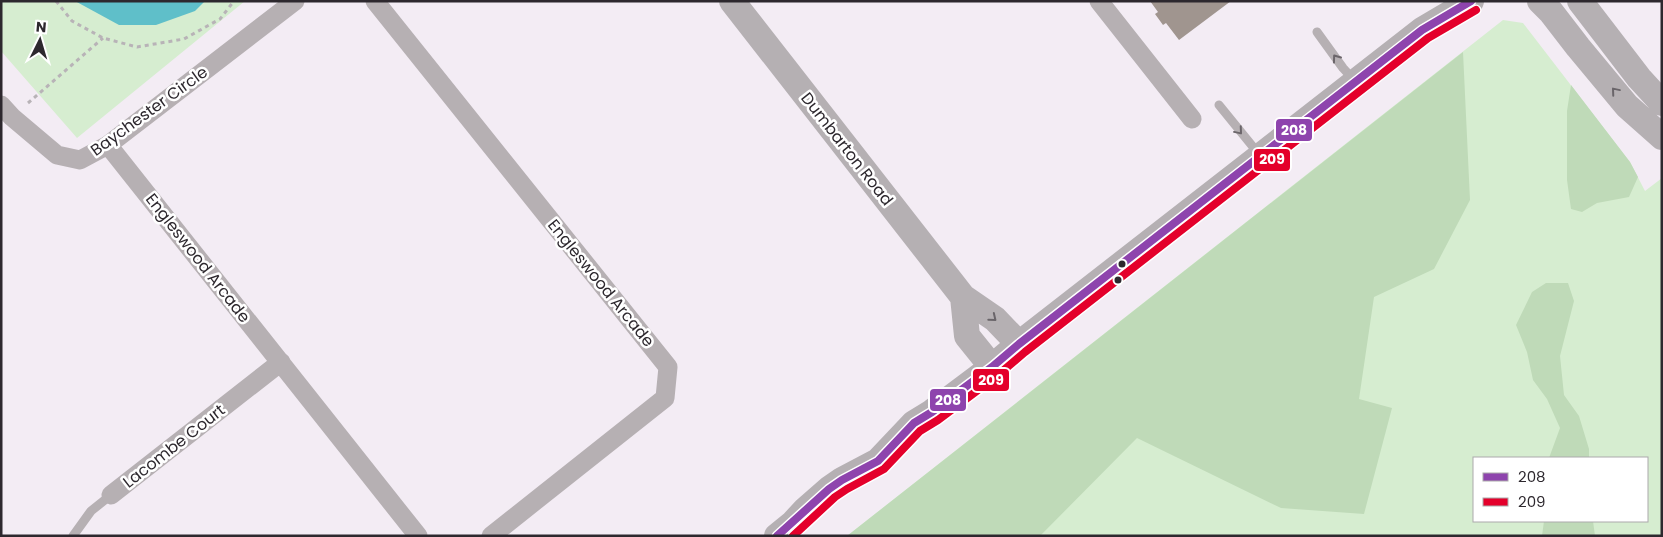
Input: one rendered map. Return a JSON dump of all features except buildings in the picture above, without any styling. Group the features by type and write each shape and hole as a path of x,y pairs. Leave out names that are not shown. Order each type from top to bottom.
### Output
{"street":[{"name":"Baychester Circle","path":"7,111 57,155 80,160 108,145 295,1"},
{"name":"Engleswood Arcade","path":"375,1 668,367 666,398 491,536"},
{"name":"Dumbarton Road","path":"732,1 963,298 995,319 1019,344"},
{"path":"1098,1 1192,119"},
{"path":"1422,30 1449,1"},
{"path":"777,536 842,480 878,461 914,423 932,412 992,367 1422,30 1471,1"},
{"path":"1540,1 1633,112 1662,137"},
{"path":"1580,1 1657,98 1633,112"},
{"path":"1578,47 1600,28"},
{"name":"Engleswood Arcade","path":"108,145 418,536"},
{"path":"963,298 967,336 992,367"},
{"name":"Lacombe Court","path":"111,495 281,362"}],"lane":[{"path":"1317,32 1343,68 1356,82"},
{"path":"1219,106 1260,156"},
{"name":"Lacombe Court","path":"73,536 91,511 111,495"}],"path":[{"path":"56,1 72,21 103,38 137,47 184,39 220,19 234,1"},
{"path":"7,111 103,38"}],"green space":[{"path":"1,1 245,1 77,138 1,51"},
{"path":"1503,20 1523,23 1630,162 1645,191 1662,178 1662,536 847,536"},
{"path":"1463,52 1470,200 1434,269 1374,297 1359,399 1392,408 1364,514 1281,508 1137,438 1040,536 847,536"},
{"path":"1571,85 1630,162 1638,177 1629,197 1597,203 1582,212 1571,209 1567,180 1567,111"},
{"path":"1546,283 1568,283 1574,301 1560,356 1564,395 1579,416 1589,449 1589,457 1549,457 1560,428 1547,399 1533,380 1527,352 1516,325 1532,292"},
{"path":"1544,522 1593,522 1595,536 1542,536"}],"water":[{"path":"75,1 205,1 195,11 156,25 119,25"}],"transit line":[{"name":"208","path":"777,536 829,489 878,461 914,423 932,412 992,367 1422,30 1471,1"},
{"name":"209","path":"793,536 835,497 884,469 920,431 938,420 998,375 1428,38 1476,10"}]}
